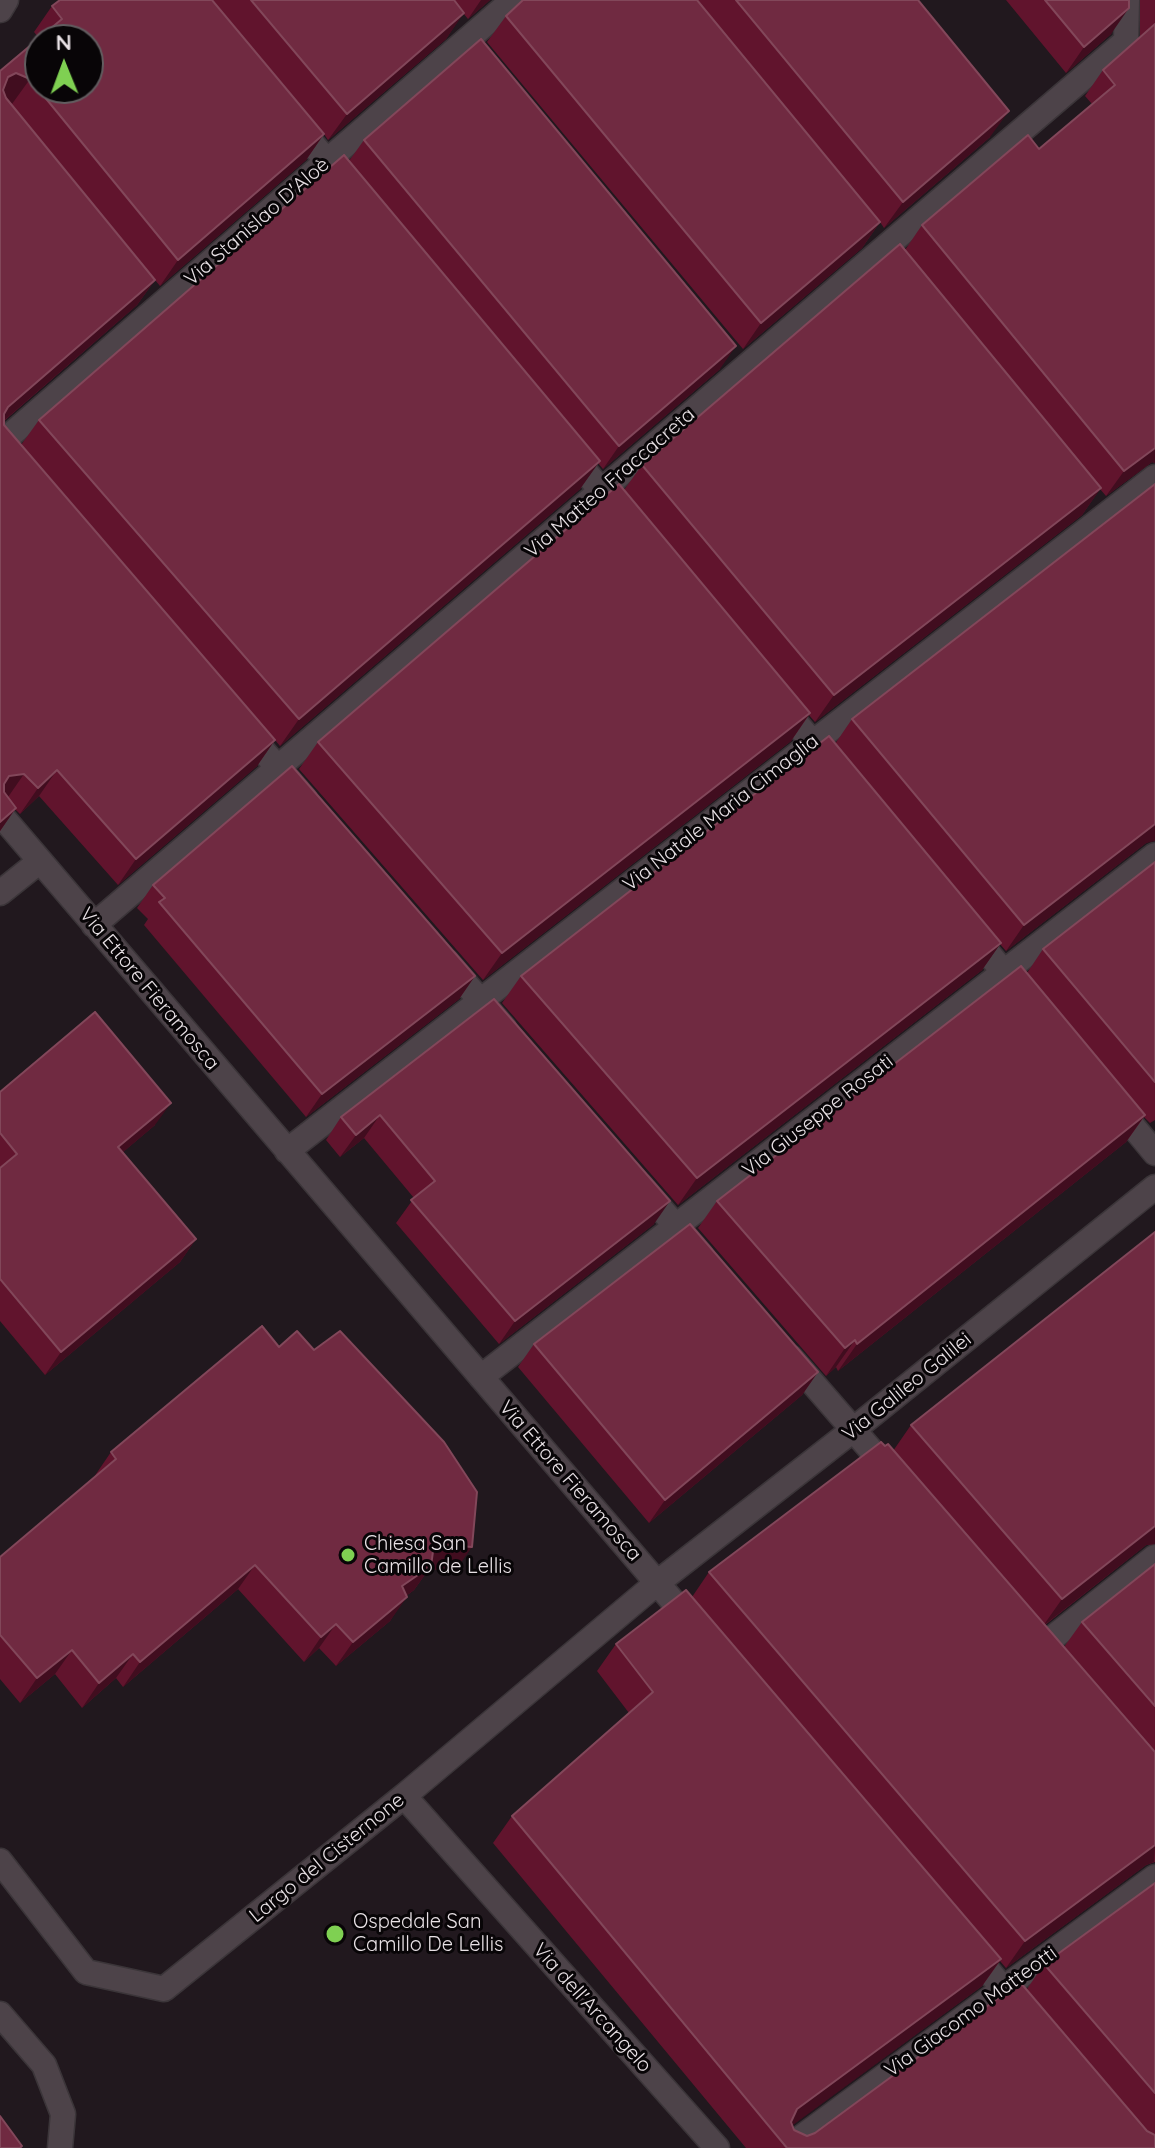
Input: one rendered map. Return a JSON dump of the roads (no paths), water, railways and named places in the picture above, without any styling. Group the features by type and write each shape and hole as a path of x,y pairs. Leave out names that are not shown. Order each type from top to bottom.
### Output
{"street":[{"path":"0,10 6,0"},
{"name":"Via Stanislao D'Aloè","path":"3,450 153,301 472,46 513,0"},
{"name":"Via Matteo Fraccacreta","path":"94,925 601,490 736,364 882,249 1126,41 1127,0"},
{"path":"450,20 472,46"},
{"path":"278,104 367,210"},
{"path":"550,429 641,538"},
{"name":"Via Natale Maria Cimaglia","path":"287,1151 812,742 1098,511 1155,477"},
{"path":"762,682 852,790"},
{"path":"226,708 318,813"},
{"name":"Via Ettore Fieramosca","path":"0,814 708,1643"},
{"name":"Via Giuseppe Rosati","path":"481,1377 1155,855"},
{"path":"0,893 40,861"},
{"path":"953,911 1044,1020"},
{"path":"430,942 521,1048"},
{"path":"1105,1093 1155,1153"},
{"path":"624,1167 718,1275"},
{"name":"Via Galileo Galilei","path":"657,1583 1155,1187"},
{"path":"780,1347 906,1491"},
{"path":"1041,1647 1155,1557"},
{"name":"Largo del Cisternone","path":"0,1861 86,1972 164,1989 404,1796 657,1583"},
{"name":"Via dell'Arcangelo","path":"404,1796 717,2148"},
{"name":"Via Giacomo Matteotti","path":"787,2148 1155,1877"},
{"path":"952,1929 1042,2034"},
{"path":"0,2014 44,2065 63,2114 60,2148"}],"place":[{"name":"Chiesa San Camillo de Lellis","path":"348,1555"},
{"name":"Ospedale San Camillo De Lellis","path":"335,1934"}]}
